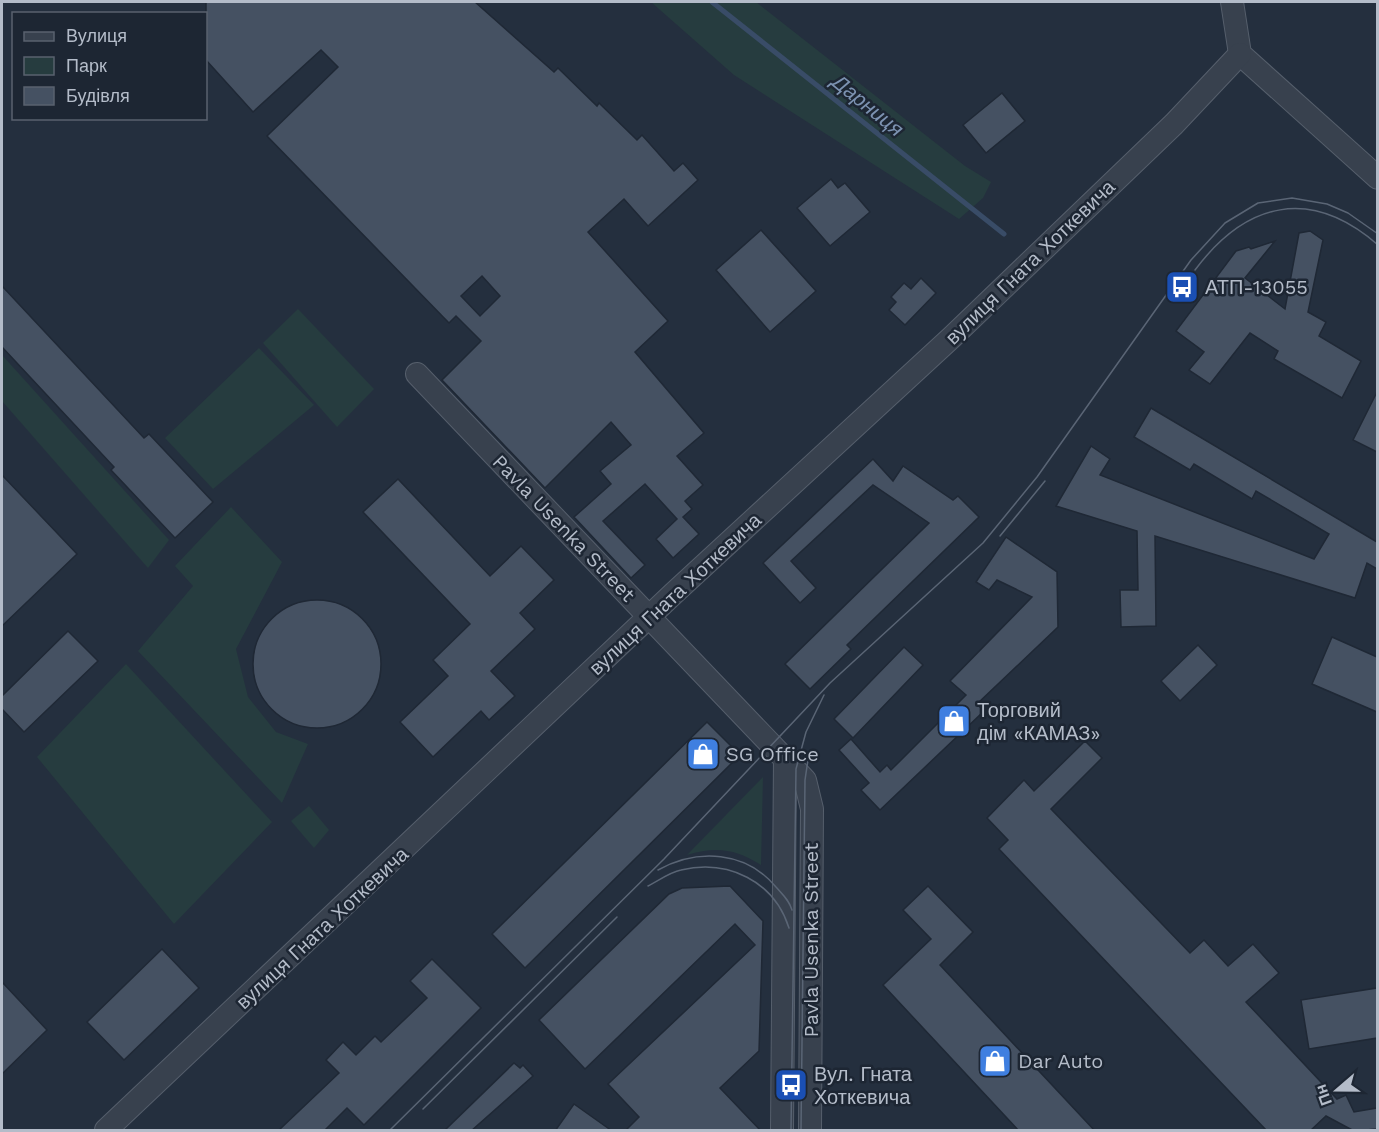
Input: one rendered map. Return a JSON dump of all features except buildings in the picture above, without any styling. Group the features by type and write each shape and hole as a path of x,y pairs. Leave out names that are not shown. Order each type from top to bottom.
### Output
{"street":[{"path":"1232,2 1240,54 1377,178"},
{"name":"вулиця Гната Хоткевича","path":"106,1131 649,617 952,337 1174,124 1240,54"},
{"name":"Pavla Usenka Street","path":"417,374 805,780 812,809 810,1131"},
{"name":"Pavla Usenka Street","path":"782,1131 785,759"}],"green space":[{"path":"651,2 756,2 965,166 991,182 983,198 959,219 734,75"},
{"path":"298,309 374,389 337,427 263,343"},
{"path":"259,348 314,405 213,489 165,438"},
{"path":"2,355 169,540 148,568 2,401"},
{"path":"231,507 282,562 236,649 248,697 276,732 308,744 282,803 138,651 193,586 175,566"},
{"path":"126,664 272,822 174,924 37,757"},
{"path":"763,777 761,865 734,852 717,850 687,855"},
{"path":"309,806 329,830 314,848 291,821"}],"waterway":[{"name":"Дарниця","path":"712,2 1004,234"}],"tram line":[{"path":"390,1130 664,859 830,683 983,543 1037,477 1191,260 1225,223 1258,203 1292,198 1327,204 1348,213 1378,234"},
{"path":"1195,270 1215,247 1236,229 1257,217 1280,210 1304,209 1328,214 1353,226 1378,245"},
{"path":"1000,536 1045,481"},
{"path":"791,1130 796,769 806,732 824,695"},
{"path":"801,1130 805,780 809,753"},
{"path":"658,870 689,858 705,856 736,860 764,875 786,898 792,910"},
{"path":"648,886 681,870 699,867 732,871 761,886 782,912 789,928"},
{"path":"423,1109 617,917"}],"place":[{"name":"АТП-13055","path":"1182,287"},
{"name":"Торговий дім «КАМАЗ»","path":"954,721"},
{"name":"SG Office","path":"703,754"},
{"name":"Dar Auto","path":"995,1061"},
{"name":"Вул. Гната Хоткевича","path":"791,1085"}]}
